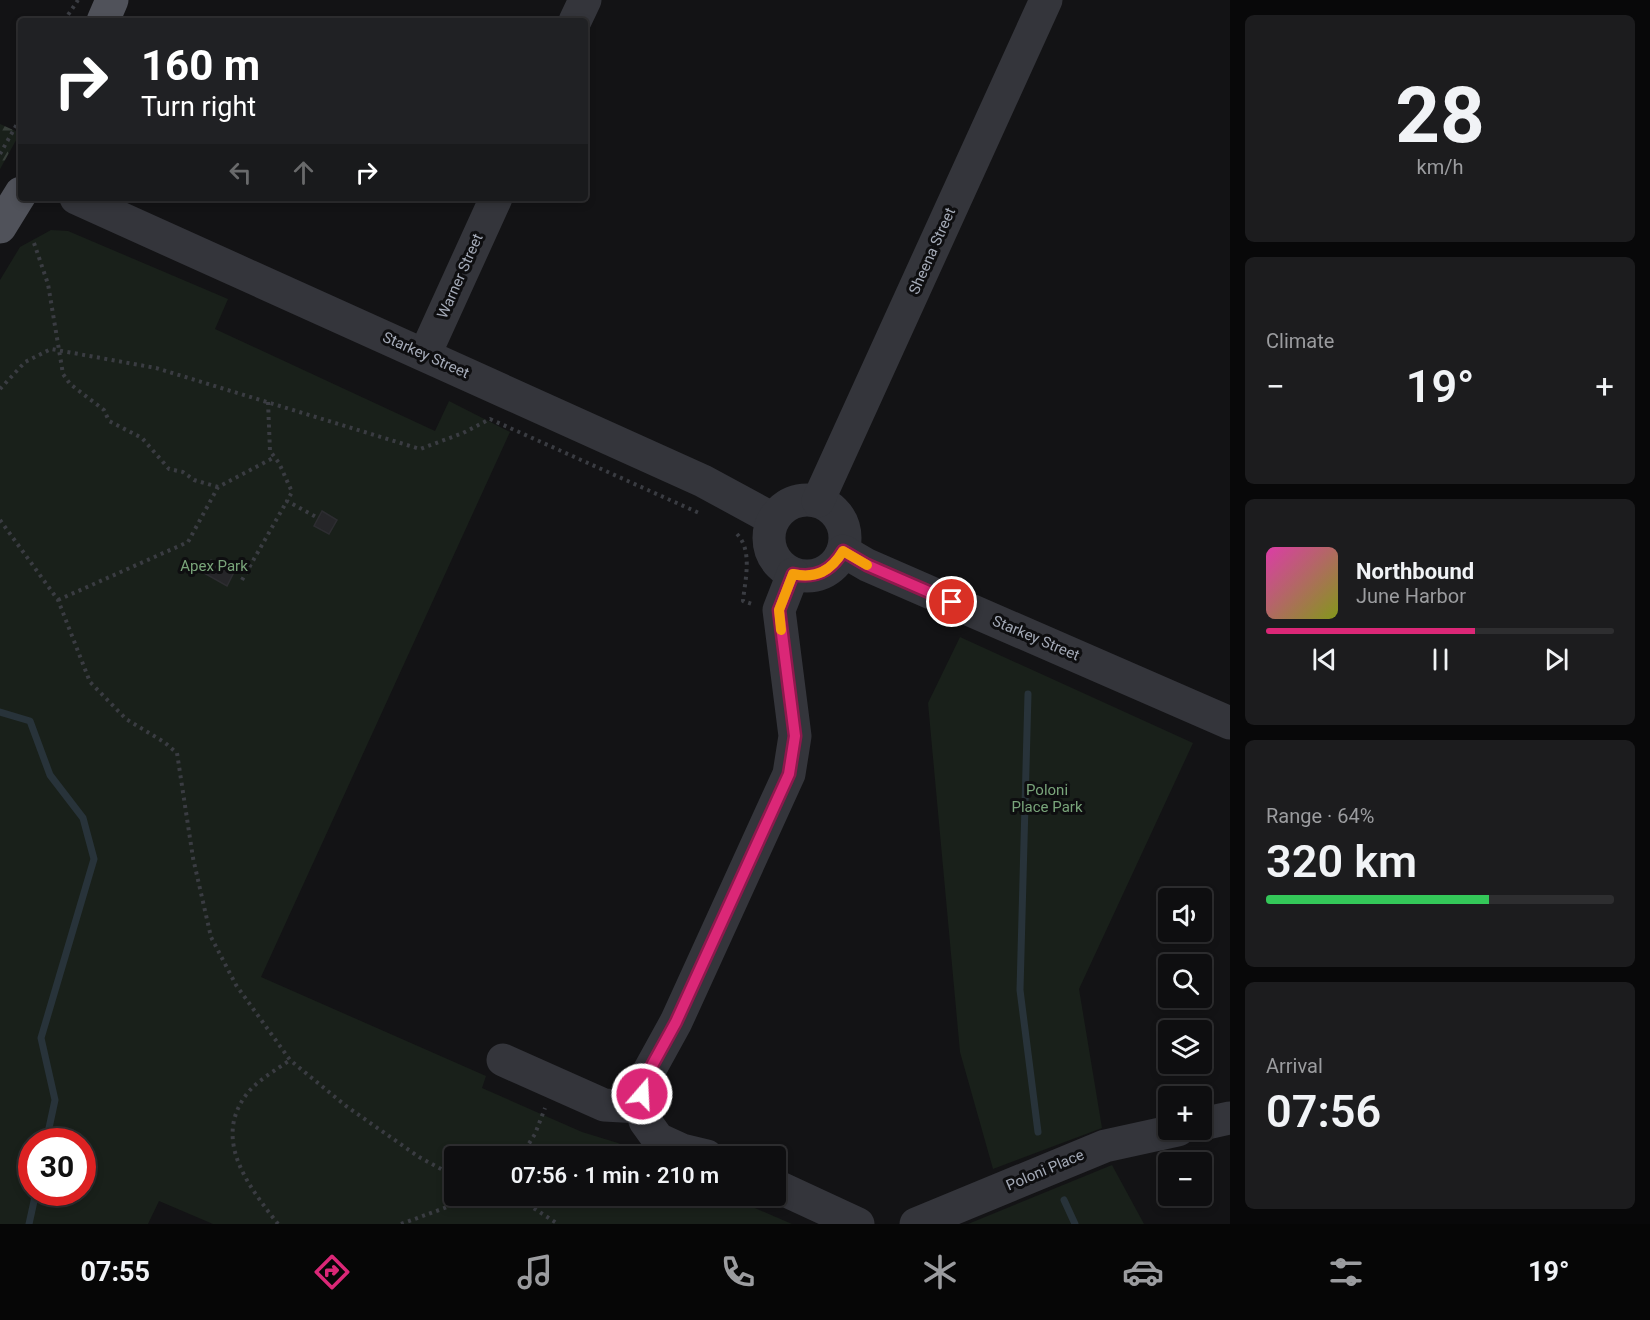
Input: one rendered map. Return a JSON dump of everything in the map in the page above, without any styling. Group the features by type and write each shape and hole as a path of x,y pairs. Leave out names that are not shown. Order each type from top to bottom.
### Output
{"main road":[{"path":"104,18 112,0"},
{"path":"0,227 18,198"}],"street":[{"path":"576,18 585,0"},
{"name":"Sheena Street","path":"818,501 1046,0"},
{"name":"Starkey Street","path":"83,201 425,354 703,482 773,519"},
{"name":"Warner Street","path":"425,354 495,201"},
{"path":"805,499 818,501 838,515 844,532 843,551 828,570 817,575 793,574 782,567 771,551 769,532 773,519 781,509 792,502 805,499"},
{"name":"Starkey Street","path":"843,551 867,565 1230,723"},
{"path":"673,1146 658,1139 645,1121 641,1107 643,1082 676,1022 789,774 795,736 779,610 793,574"},
{"path":"503,1060 604,1105 641,1107"},
{"path":"1212,1122 1230,1118"},
{"name":"Poloni Place","path":"916,1224 1105,1146 1158,1134"},
{"path":"786,1191 858,1224"}],"path":[{"path":"66,18 78,0"},
{"path":"0,154 18,122"},
{"path":"34,243 48,284 63,374 70,384 104,410 109,421 142,438 169,469 218,487"},
{"path":"0,389 25,362 41,351 51,349 156,368 420,449 439,443 490,419 705,516"},
{"path":"242,580 292,492 270,451 268,402"},
{"path":"58,600 188,542 218,487 275,457"},
{"path":"287,501 318,519"},
{"path":"0,520 58,600 90,682 126,719 177,753 193,858 211,938 236,985 290,1060 346,1106 418,1157 444,1171"},
{"path":"730,530 739,535 747,560 743,602 779,610"},
{"path":"231,570 235,565 247,572"},
{"path":"278,1224 241,1171 232,1143 234,1121 246,1095 290,1060"},
{"path":"527,1146 535,1134 554,1082"},
{"path":"401,1224 450,1206"},
{"path":"530,1206 558,1224"}],"green space":[{"path":"0,124 18,132 18,137 0,169"},
{"name":"Apex Park","path":"51,230 68,231 228,299 215,329 435,431 449,401 510,432 261,977 486,1076 482,1088 582,1132 623,1146 444,1146 444,1206 750,1206 792,1224 213,1224 159,1201 148,1224 0,1224 0,280 20,247"},
{"name":"Poloni Place Park","path":"960,637 1193,743 1079,989 1102,1128 993,1169 960,1052 928,703"},
{"path":"1112,1165 1144,1224 968,1224"}],"building":[{"path":"322,511 337,520 329,534 314,526"},
{"path":"211,560 234,572 227,586 204,573"}],"waterway":[{"path":"1028,694 1020,990 1038,1132"},
{"path":"0,712 30,721 50,775 83,818 94,859 41,1038 55,1100 49,1128"},
{"path":"1064,1200 1075,1224"},
{"path":"29,1224 33,1206"}],"slow traffic":[{"path":"781,630 779,610 793,574 817,575 828,570 843,551 867,565"}],"route":[{"path":"642,1094 643,1082 676,1022 789,774 795,736 779,610 793,574 817,575 828,570 843,551 867,565 952,602"}]}
